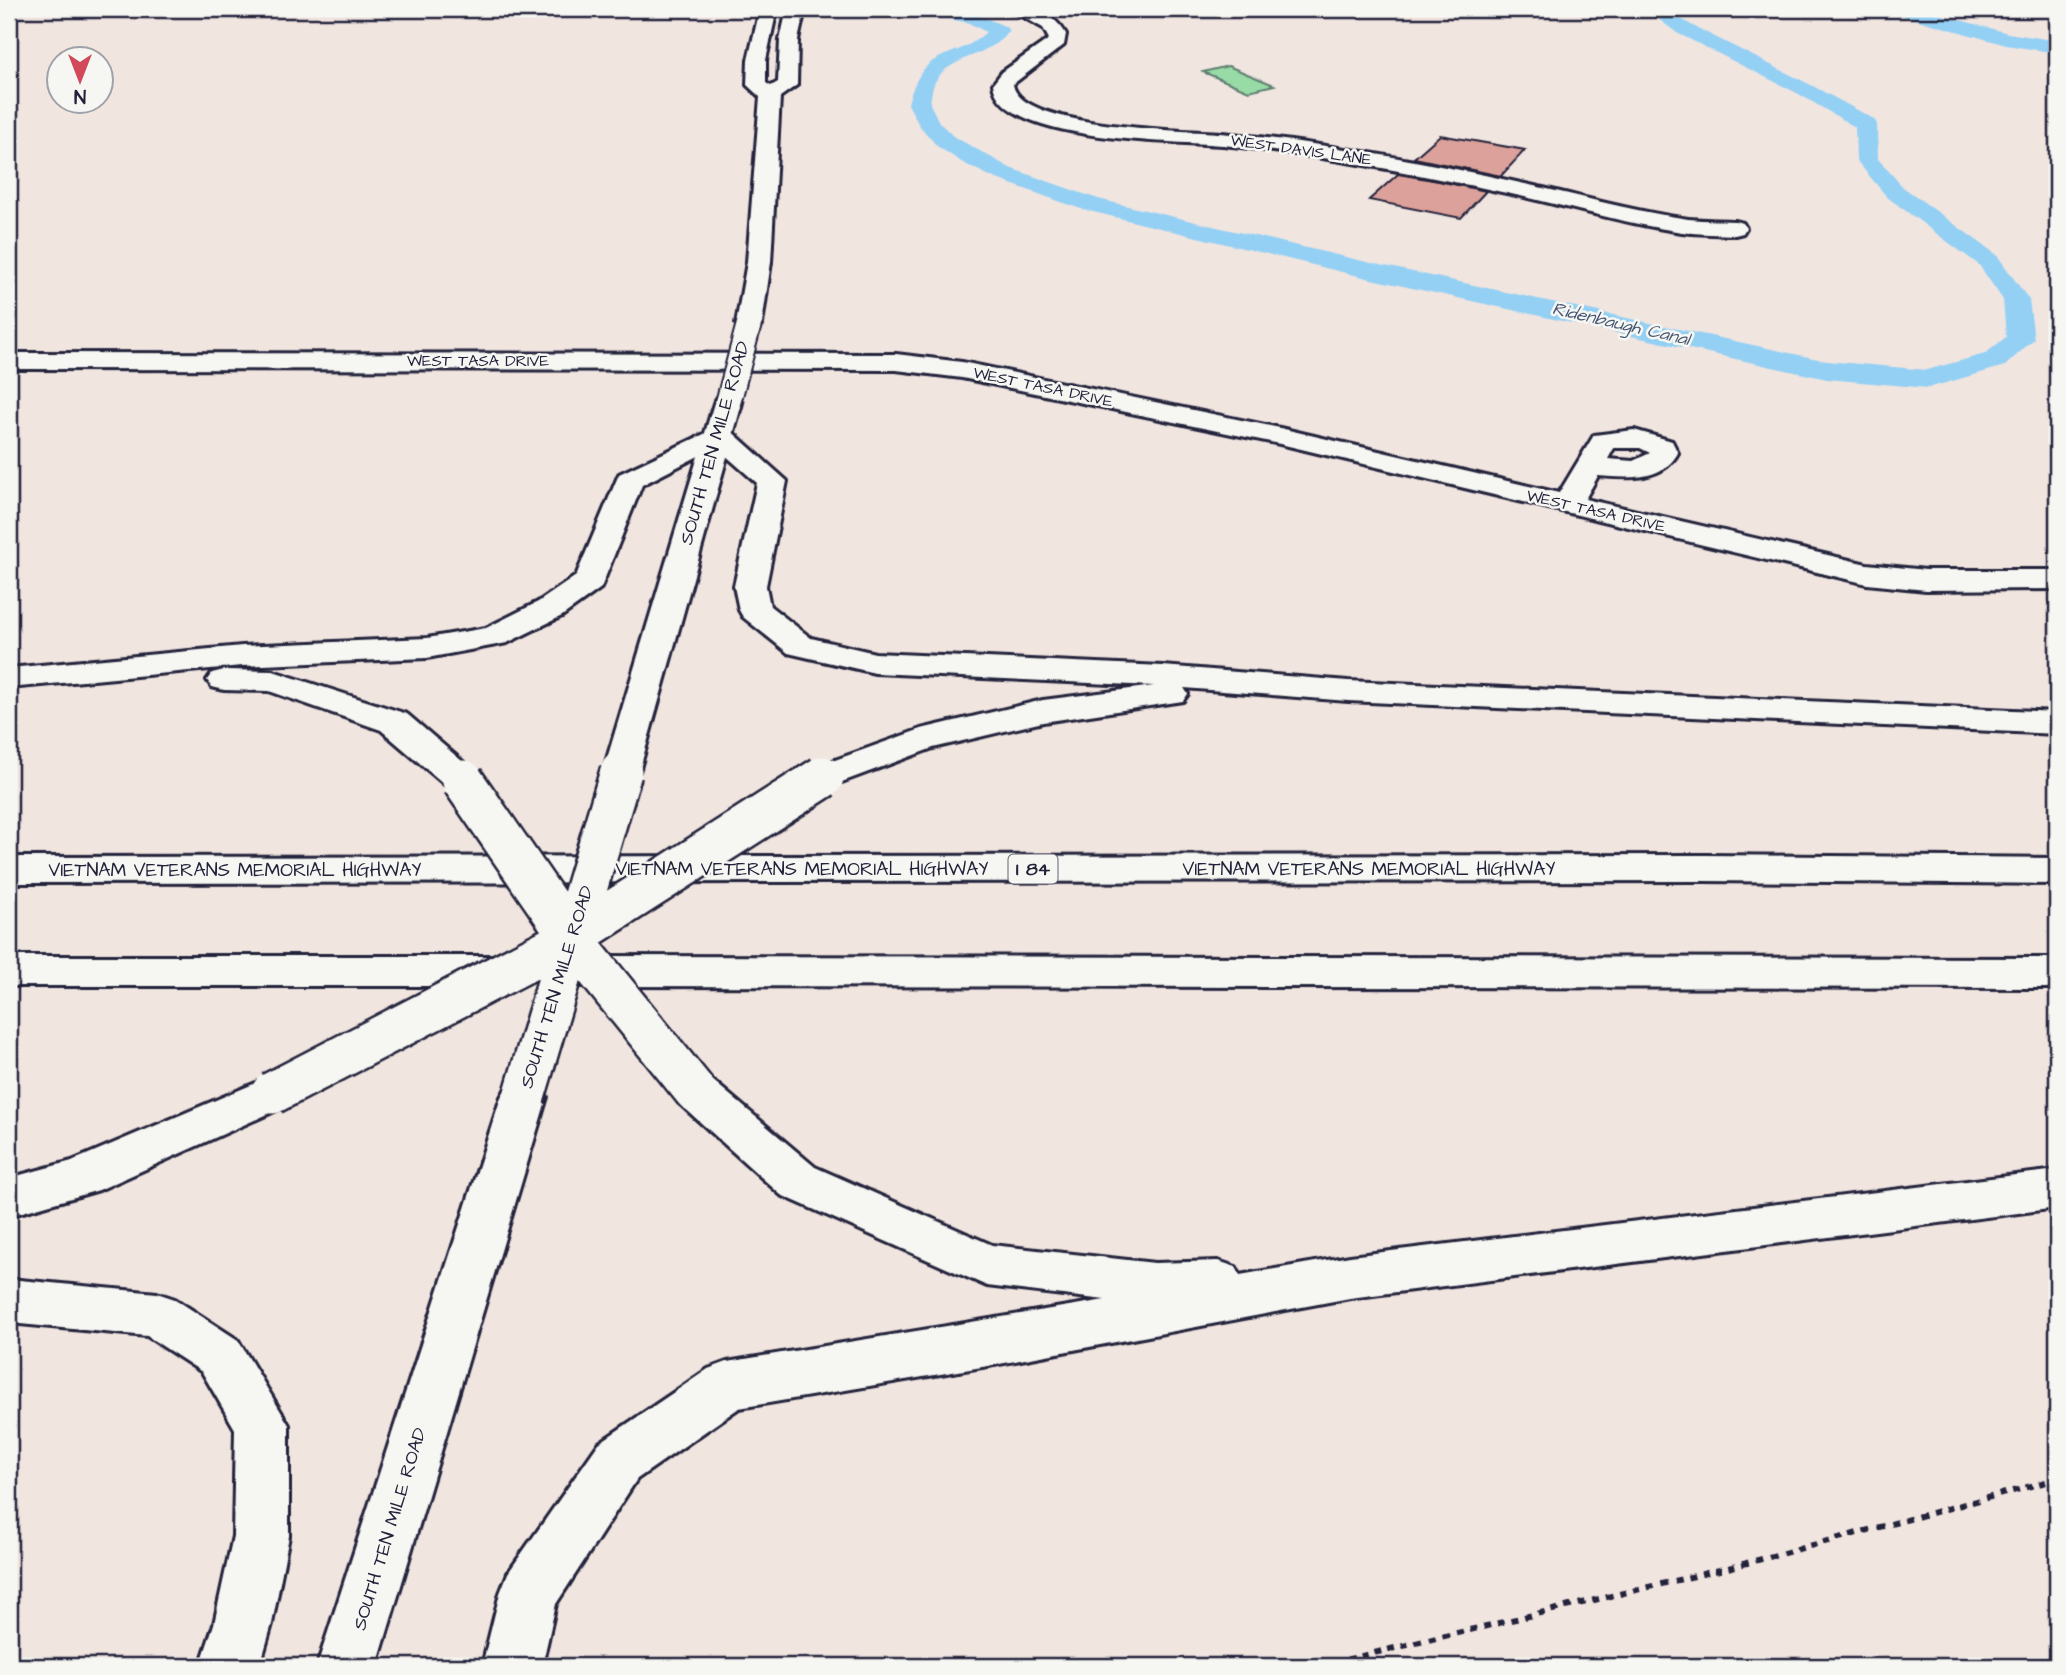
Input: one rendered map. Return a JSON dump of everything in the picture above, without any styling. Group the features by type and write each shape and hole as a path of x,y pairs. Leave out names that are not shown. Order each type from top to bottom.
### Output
{"main road":[{"name":"SOUTH TEN MILE ROAD","path":"347,1666 524,1097 621,772 749,324 759,262 770,95 757,85 757,60 768,9"},
{"path":"770,95 787,86 789,40 796,9"},
{"name":"WEST DAVIS LANE","path":"1018,9 1045,20 1058,35 1058,41 1009,76 1003,84 1004,92 1022,110 1054,121 1107,129 1242,140 1350,155 1682,225 1735,228"},
{"name":"WEST TASA DRIVE","path":"9,361 896,362 962,370 1032,383 1280,436 1867,573 1926,580 2057,580"},
{"path":"9,678 242,656 427,648 495,636 550,609 590,580 629,480 719,435 772,481 750,586 755,610 800,646 875,663 1163,676 1348,691 2057,723"},
{"path":"1567,504 1588,466"},
{"path":"9,678 147,677 273,681 394,723 463,782 571,938 695,1091 798,1181 987,1265 1155,1284 1350,1277"},
{"path":"9,1197 82,1177 272,1093 571,938 823,777 921,740 1043,711 1179,694 1348,691"},
{"name":"VIETNAM VETERANS MEMORIAL HIGHWAY","path":"9,870 1704,868 2057,871"},
{"path":"9,971 2057,972"},
{"path":"512,1666 529,1593 618,1461 727,1386 995,1342 1350,1277 2057,1189"},
{"path":"9,1301 157,1315 220,1356 227,1367 262,1426 261,1536 243,1624 230,1666"}],"path":[{"path":"1320,1666 1732,1567 2057,1479"}],"green space":[{"path":"1228,66 1274,85 1249,91 1203,72"}],"building":[{"path":"1440,135 1525,150 1501,176 1414,158"},
{"path":"1398,174 1486,191 1461,218 1369,200"}],"waterway":[{"name":"Ridenbaugh Canal","path":"928,9 975,19 999,31 985,44 943,62 925,80 919,104 930,125 945,141 971,158 1002,173 1090,204 1371,271 1827,370 1928,379 1995,360 2020,339 2016,300 1988,260 1895,192 1867,160 1866,124 1804,89 1684,29 1654,9"},
{"name":"Ridenbaugh Canal","path":"1900,9 2006,39 2057,47"}]}
